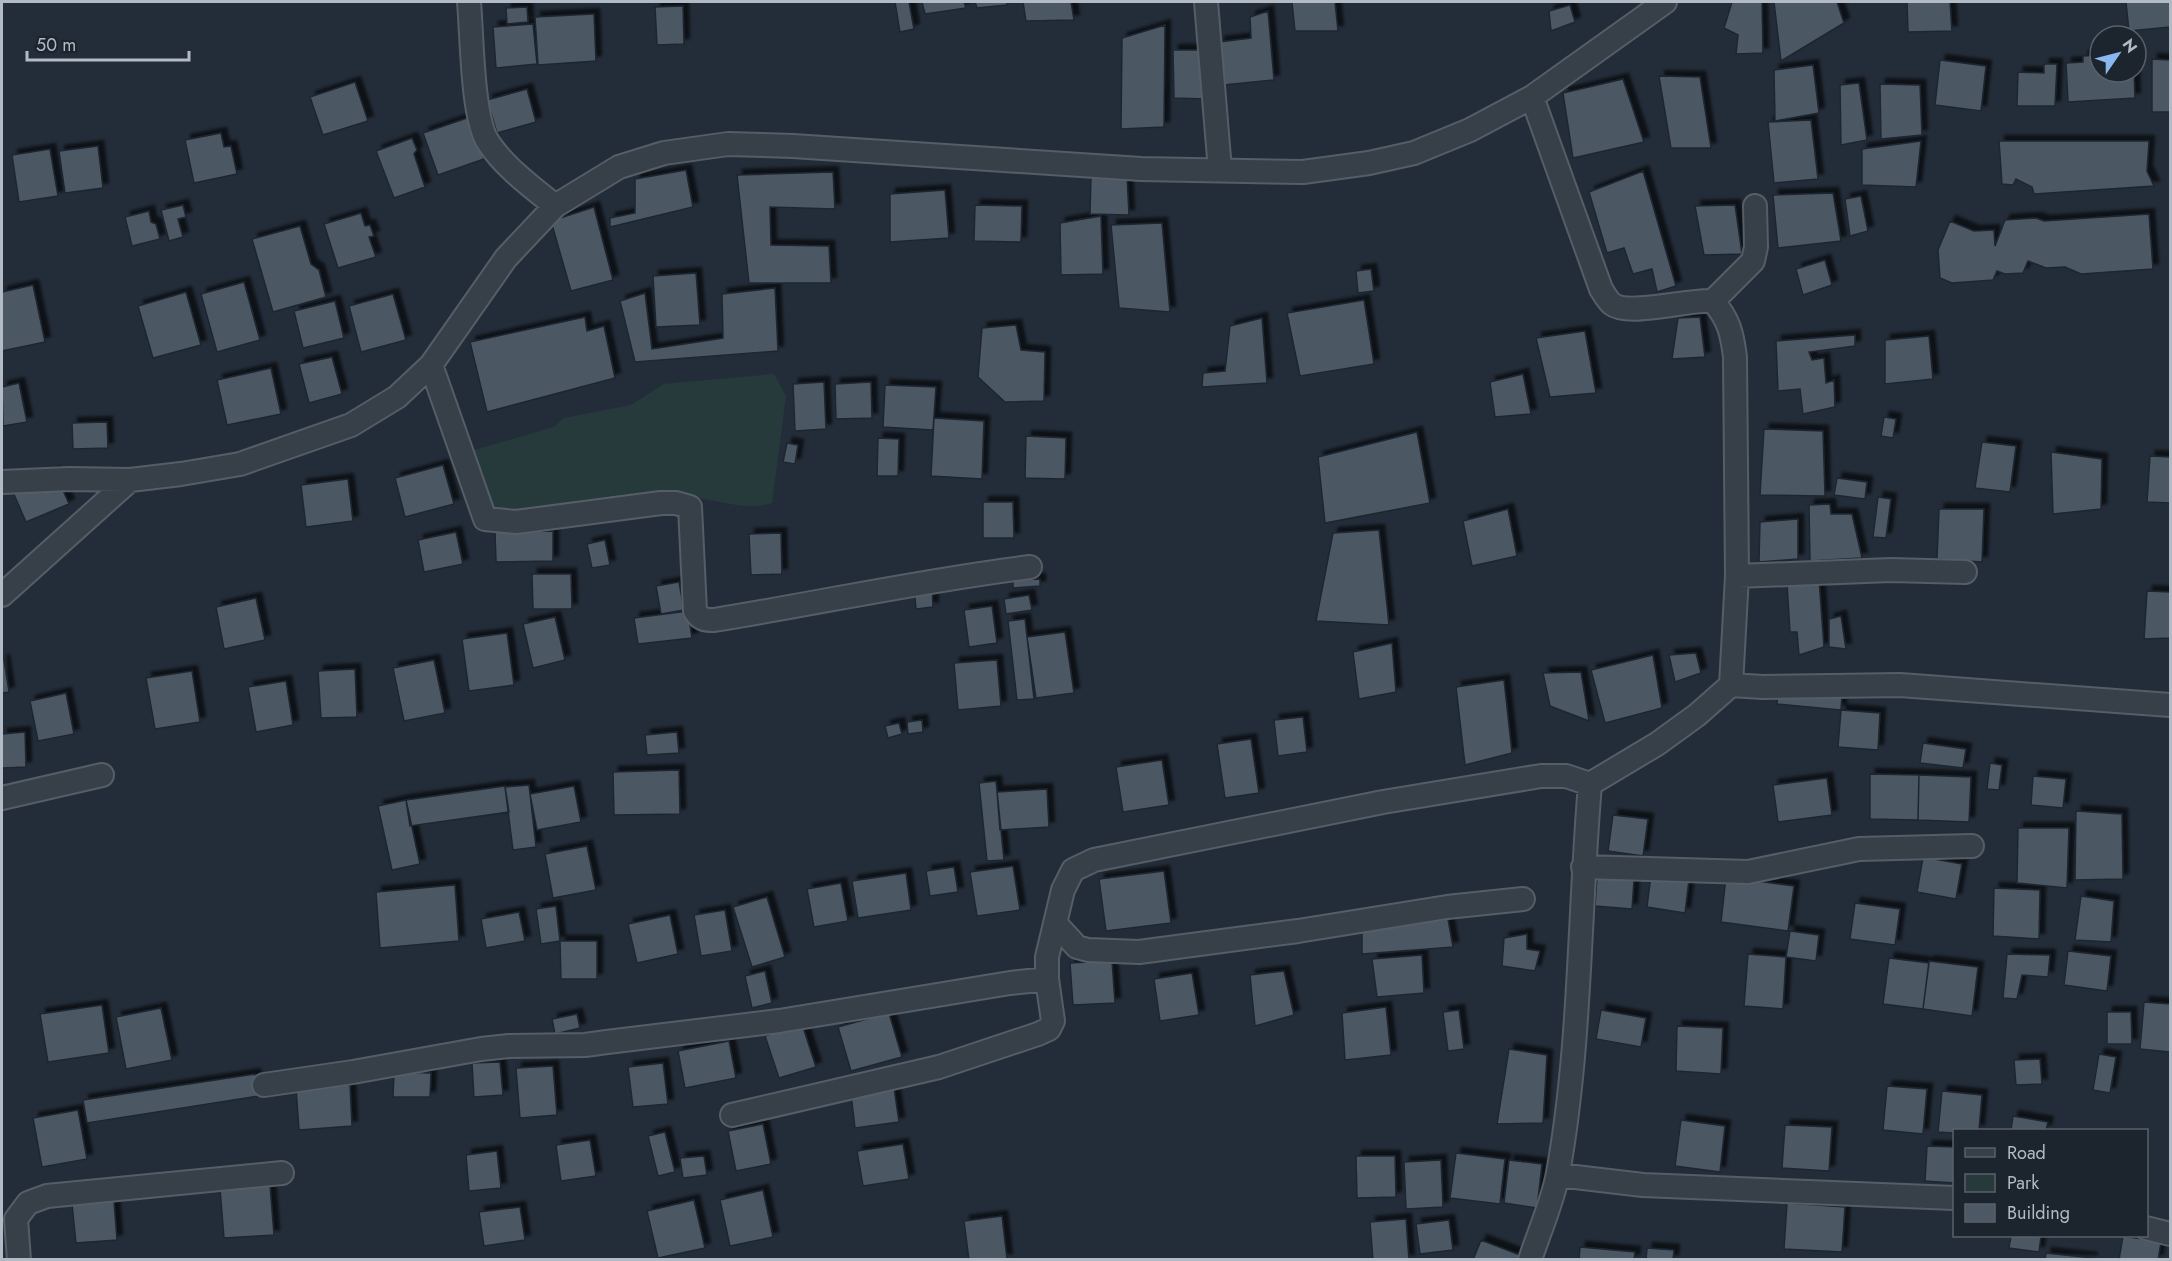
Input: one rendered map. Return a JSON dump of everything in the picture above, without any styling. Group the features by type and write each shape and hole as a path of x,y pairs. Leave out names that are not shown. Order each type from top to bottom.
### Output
{"street":[{"path":"469,2 477,105 487,141 509,166 555,206"},
{"path":"1206,2 1220,171"},
{"path":"2,482 69,478 130,480 240,464 351,425 397,397 431,365 506,258 555,206 619,166 664,153 728,144 793,146 1141,169 1220,171 1303,172 1370,163 1414,153 1470,130 1532,97 1665,2"},
{"path":"1532,97 1601,289 1613,305 1631,310 1700,300 1713,301 1722,312 1731,331 1735,357 1737,576 1731,685"},
{"path":"1713,301 1753,261 1756,247 1755,206"},
{"path":"431,365 485,519 516,522 661,502 690,507 695,610 704,620 780,610 964,575 1030,567"},
{"path":"2,595 130,480"},
{"path":"1737,576 1891,570 1965,572"},
{"path":"732,1115 939,1067 1049,1029 1053,1021 1047,979 1047,957 1063,890 1073,870 1094,860 1383,802 1540,776 1566,776 1590,784 1657,744 1697,715 1731,685 1763,687 1900,685 2170,705"},
{"path":"2,798 102,775"},
{"path":"1530,1260 1558,1175 1574,1053 1583,867 1590,784"},
{"path":"1583,867 1748,872 1859,849 1972,846"},
{"path":"1055,922 1077,947 1088,950 1139,952 1523,899"},
{"path":"264,1085 352,1072 451,1053 509,1046 585,1045 779,1021 1047,979"},
{"path":"20,1260 16,1219 28,1203 47,1196 282,1173"},
{"path":"1558,1175 1643,1185 1953,1198"},
{"path":"2148,1228 2170,1234"}],"green space":[{"path":"774,374 786,396 772,503 751,506 697,498 662,496 589,501 493,514 474,450 554,427 564,418 631,405 664,384"}],"building":[{"path":"895,2 909,2 914,29 900,32"},
{"path":"922,2 964,2 966,8 925,14"},
{"path":"975,2 1007,2 1007,5 977,8"},
{"path":"1023,2 1071,2 1074,20 1026,21"},
{"path":"1292,2 1335,2 1338,31 1295,31"},
{"path":"1732,2 1762,2 1763,53 1736,54 1738,35 1724,28"},
{"path":"1774,2 1837,2 1844,23 1781,61"},
{"path":"1907,2 1950,2 1952,31 1908,32"},
{"path":"2126,2 2170,2 2170,27 2148,29 2148,24 2128,24"},
{"path":"1570,5 1575,22 1551,31 1549,11"},
{"path":"683,6 684,44 657,45 655,7"},
{"path":"527,7 528,22 507,24 506,8"},
{"path":"1268,11 1274,80 1223,85 1219,42 1251,38 1250,17"},
{"path":"594,14 596,61 538,65 535,17"},
{"path":"533,24 537,64 496,68 493,27"},
{"path":"1165,25 1164,127 1121,129 1122,38"},
{"path":"1173,50 1202,50 1207,99 1174,98"},
{"path":"2083,56 2088,56 2088,84 2134,84 2135,98 2068,102 2066,63 2083,62"},
{"path":"2152,59 2170,60 2170,112 2152,112"},
{"path":"1940,60 1986,66 1981,111 1935,105"},
{"path":"2044,64 2057,64 2055,106 2017,106 2018,72 2044,73"},
{"path":"1813,65 1819,113 1775,121 1774,70"},
{"path":"1659,76 1700,77 1711,148 1671,148"},
{"path":"1623,79 1644,142 1573,158 1563,93"},
{"path":"355,82 368,121 323,135 310,97"},
{"path":"1859,83 1867,140 1841,145 1840,85"},
{"path":"1880,84 1920,85 1922,135 1881,139"},
{"path":"527,89 536,122 497,133 487,100"},
{"path":"470,117 484,159 438,175 423,133"},
{"path":"1811,120 1818,179 1774,183 1768,122"},
{"path":"221,133 224,147 231,146 237,174 194,183 185,140"},
{"path":"412,138 417,150 414,154 425,187 394,198 376,151"},
{"path":"1921,141 1916,187 1862,185 1862,149"},
{"path":"1999,141 2149,141 2147,171 2154,186 2034,194 2032,187 2016,179 2013,185 2002,184"},
{"path":"98,146 103,188 65,193 59,151"},
{"path":"50,149 58,196 19,202 12,155"},
{"path":"686,170 693,207 610,227 610,218 635,213 635,179"},
{"path":"1643,171 1676,286 1657,292 1652,269 1633,274 1624,248 1607,253 1589,192"},
{"path":"833,172 835,209 770,207 771,245 829,246 831,283 749,283 737,175"},
{"path":"1091,176 1127,176 1129,215 1090,214"},
{"path":"945,190 949,238 890,242 890,194"},
{"path":"1833,193 1841,241 1778,248 1773,195"},
{"path":"1861,196 1868,231 1850,236 1845,199"},
{"path":"183,205 186,217 178,219 183,237 169,241 161,210"},
{"path":"975,205 1022,206 1021,242 974,241"},
{"path":"1735,205 1742,254 1704,255 1695,206"},
{"path":"594,207 613,280 571,291 551,221"},
{"path":"149,211 151,222 156,224 160,239 132,246 125,217"},
{"path":"361,213 365,226 370,225 374,236 369,237 376,257 338,268 324,224"},
{"path":"2149,214 2153,269 2081,274 2065,267 2046,268 2028,261 2023,273 2005,274 1997,271 1993,280 1952,283 1940,278 1938,250 1950,221 1974,231 1994,230 1995,246 2005,220 2036,218 2044,221"},
{"path":"1101,216 1103,274 1061,275 1060,223"},
{"path":"1162,223 1170,312 1119,308 1111,225"},
{"path":"300,226 311,264 319,270 326,297 273,312 252,239"},
{"path":"1825,260 1832,285 1803,295 1796,269"},
{"path":"1371,269 1374,291 1358,293 1356,271"},
{"path":"696,273 700,325 656,327 653,276"},
{"path":"244,282 260,340 217,352 201,294"},
{"path":"33,285 45,342 2,351 2,292"},
{"path":"775,288 778,351 635,362 620,301 645,293 652,349 723,338 722,294"},
{"path":"186,292 201,345 153,358 138,306"},
{"path":"393,294 406,340 361,352 349,306"},
{"path":"1364,300 1374,364 1300,376 1287,313"},
{"path":"335,301 344,338 303,348 294,311"},
{"path":"585,317 587,331 604,326 615,378 487,412 470,342"},
{"path":"1700,317 1705,357 1672,359 1678,318"},
{"path":"1262,318 1267,383 1202,387 1203,373 1225,371 1230,326"},
{"path":"1016,325 1021,350 1045,352 1044,401 1005,402 978,377 982,328"},
{"path":"1585,331 1596,393 1550,397 1536,338"},
{"path":"1855,335 1855,346 1809,352 1812,360 1824,358 1826,383 1834,380 1835,407 1803,414 1800,389 1778,391 1776,341"},
{"path":"1929,336 1933,379 1885,384 1885,340"},
{"path":"332,357 342,394 309,403 299,364"},
{"path":"271,368 281,414 227,425 217,380"},
{"path":"1523,374 1531,414 1495,417 1490,382"},
{"path":"824,382 826,429 795,431 793,384"},
{"path":"871,382 872,418 836,419 835,384"},
{"path":"19,383 27,422 3,426 2,387"},
{"path":"885,385 936,387 933,430 883,427"},
{"path":"1884,417 1896,419 1893,438 1881,436"},
{"path":"934,418 984,421 982,479 931,476"},
{"path":"107,422 108,448 73,449 72,423"},
{"path":"1764,429 1823,431 1825,496 1760,495"},
{"path":"1417,432 1430,503 1325,523 1318,457"},
{"path":"1026,436 1066,438 1065,479 1025,478"},
{"path":"878,438 899,439 898,476 877,476"},
{"path":"1982,442 2016,446 2010,492 1975,488"},
{"path":"787,443 798,445 795,464 783,462"},
{"path":"2051,452 2102,459 2101,509 2053,514"},
{"path":"2150,456 2170,457 2170,503 2147,502"},
{"path":"443,465 454,504 405,517 395,478"},
{"path":"55,472 69,504 26,522 12,490"},
{"path":"1837,478 1867,482 1865,499 1834,495"},
{"path":"348,479 353,521 306,527 301,485"},
{"path":"1878,497 1891,499 1886,538 1873,537"},
{"path":"983,502 1013,502 1014,538 983,538"},
{"path":"1830,504 1831,514 1852,514 1862,558 1810,561 1809,505"},
{"path":"1508,509 1517,556 1472,566 1463,521"},
{"path":"1939,509 1984,509 1982,562 1937,559"},
{"path":"1798,519 1798,559 1759,562 1760,522"},
{"path":"1379,530 1389,625 1316,621 1333,533"},
{"path":"553,531 553,561 496,562 495,532"},
{"path":"456,532 463,564 424,572 418,540"},
{"path":"781,533 782,574 751,575 749,534"},
{"path":"605,540 610,565 592,568 587,544"},
{"path":"532,574 571,574 572,609 533,609"},
{"path":"1040,579 1040,586 1013,588 1013,580"},
{"path":"1819,579 1824,647 1799,655 1797,632 1790,632 1787,584"},
{"path":"679,582 684,610 661,614 656,586"},
{"path":"932,586 933,607 916,609 914,587"},
{"path":"2147,591 2170,592 2170,638 2144,639"},
{"path":"1029,595 1032,610 1006,614 1004,599"},
{"path":"256,598 265,640 224,649 216,607"},
{"path":"992,606 997,643 969,647 964,610"},
{"path":"688,611 692,638 638,644 634,618"},
{"path":"1841,616 1846,649 1829,647 1829,619"},
{"path":"555,617 565,660 533,668 523,624"},
{"path":"1025,619 1034,699 1017,700 1008,621"},
{"path":"1065,632 1074,693 1036,698 1027,637"},
{"path":"507,633 514,685 469,691 462,639"},
{"path":"1392,643 1396,692 1359,699 1353,652"},
{"path":"1696,653 1701,673 1675,682 1669,655"},
{"path":"1653,655 1662,708 1605,723 1591,670"},
{"path":"2,660 4,660 9,692 2,693"},
{"path":"434,660 445,713 404,721 393,668"},
{"path":"997,660 1001,706 958,710 954,663"},
{"path":"355,669 357,717 321,718 318,671"},
{"path":"192,671 200,722 155,729 146,678"},
{"path":"1581,672 1589,721 1550,706 1543,673"},
{"path":"1504,680 1512,753 1465,765 1456,687"},
{"path":"286,681 293,725 256,732 248,687"},
{"path":"1778,689 1842,695 1841,710 1777,704"},
{"path":"66,693 74,734 38,741 30,701"},
{"path":"1841,710 1880,713 1878,750 1838,747"},
{"path":"1303,717 1307,752 1278,756 1274,720"},
{"path":"922,720 923,732 908,734 907,722"},
{"path":"899,723 902,734 888,738 885,726"},
{"path":"25,732 26,767 2,768 2,734"},
{"path":"677,732 679,753 647,755 645,735"},
{"path":"1251,739 1259,793 1225,798 1217,744"},
{"path":"1923,743 1966,749 1963,768 1920,763"},
{"path":"1162,760 1169,805 1123,812 1116,767"},
{"path":"1990,763 2002,765 1999,790 1987,789"},
{"path":"679,770 680,814 614,815 613,772"},
{"path":"1870,774 1919,775 1918,820 1870,819"},
{"path":"1919,775 1971,777 1969,822 1918,820"},
{"path":"2033,776 2066,779 2063,808 2031,805"},
{"path":"1827,778 1832,815 1778,822 1773,785"},
{"path":"996,781 1004,860 987,861 979,783"},
{"path":"529,785 536,847 513,850 505,787"},
{"path":"505,786 509,812 410,826 406,800"},
{"path":"574,786 581,822 537,830 530,794"},
{"path":"1047,789 1049,827 1000,830 997,792"},
{"path":"406,800 420,864 392,870 378,806"},
{"path":"2076,811 2122,814 2123,879 2075,880"},
{"path":"1613,815 1648,819 1643,856 1608,851"},
{"path":"2018,828 2069,828 2067,888 2017,883"},
{"path":"587,846 596,890 553,898 545,854"},
{"path":"1923,857 1962,864 1956,899 1917,892"},
{"path":"1013,866 1020,910 977,916 970,872"},
{"path":"954,867 958,892 930,896 926,871"},
{"path":"1164,871 1171,923 1106,931 1099,879"},
{"path":"906,873 911,910 858,918 852,881"},
{"path":"1651,875 1689,880 1685,913 1647,907"},
{"path":"1597,877 1634,880 1632,909 1595,906"},
{"path":"1726,877 1794,886 1788,931 1721,922"},
{"path":"841,883 848,921 814,927 807,889"},
{"path":"455,885 459,941 380,948 376,892"},
{"path":"1994,888 2040,890 2039,939 1993,936"},
{"path":"2081,896 2114,901 2111,942 2075,940"},
{"path":"767,897 785,957 752,967 733,907"},
{"path":"1855,903 1900,909 1895,945 1850,939"},
{"path":"556,906 560,941 541,944 536,909"},
{"path":"725,910 732,951 701,956 694,915"},
{"path":"519,912 525,941 486,948 481,919"},
{"path":"670,915 678,954 637,963 628,924"},
{"path":"1448,919 1453,947 1362,954 1362,927"},
{"path":"1790,931 1819,935 1816,961 1786,957"},
{"path":"1527,934 1527,949 1540,951 1535,971 1502,966 1504,938"},
{"path":"560,941 597,941 597,979 561,979"},
{"path":"2068,951 2111,956 2107,991 2064,985"},
{"path":"1748,954 1786,957 1783,1009 1744,1006"},
{"path":"2007,954 2050,955 2048,977 2022,975 2017,999 2003,998"},
{"path":"1422,955 1424,993 1377,997 1372,959"},
{"path":"1889,958 1929,963 1923,1009 1883,1004"},
{"path":"1112,961 1115,1003 1073,1005 1070,963"},
{"path":"1929,961 1978,967 1972,1016 1923,1009"},
{"path":"765,971 772,1003 752,1008 745,976"},
{"path":"1284,971 1294,1015 1255,1026 1250,975"},
{"path":"1192,973 1199,1015 1160,1021 1154,979"},
{"path":"2144,1002 2170,1004 2170,1052 2140,1049"},
{"path":"102,1005 109,1053 48,1062 40,1014"},
{"path":"1386,1007 1391,1055 1345,1060 1342,1013"},
{"path":"161,1008 172,1060 126,1069 116,1017"},
{"path":"1459,1010 1464,1049 1448,1051 1443,1012"},
{"path":"1601,1010 1646,1018 1641,1047 1596,1039"},
{"path":"2107,1012 2131,1012 2132,1044 2107,1044"},
{"path":"889,1013 902,1057 851,1071 838,1027"},
{"path":"577,1014 580,1028 555,1034 552,1019"},
{"path":"802,1024 816,1067 779,1078 765,1036"},
{"path":"1677,1026 1723,1028 1721,1074 1676,1071"},
{"path":"729,1041 736,1078 685,1088 678,1051"},
{"path":"1509,1049 1547,1055 1543,1123 1497,1124"},
{"path":"2099,1054 2116,1057 2110,1093 2093,1090"},
{"path":"2040,1059 2042,1084 2016,1085 2014,1060"},
{"path":"500,1062 503,1095 474,1097 472,1063"},
{"path":"663,1063 668,1104 633,1107 628,1067"},
{"path":"553,1066 557,1115 520,1118 516,1068"},
{"path":"394,1072 431,1073 430,1097 393,1097"},
{"path":"255,1074 259,1096 87,1123 83,1100"},
{"path":"350,1085 352,1126 299,1130 296,1088"},
{"path":"1887,1086 1927,1089 1923,1134 1883,1130"},
{"path":"894,1088 899,1122 855,1128 851,1094"},
{"path":"1942,1091 1982,1095 1979,1129 1953,1129 1953,1133 1938,1132"},
{"path":"78,1110 87,1159 42,1167 33,1118"},
{"path":"2013,1116 2048,1122 2046,1129 2011,1129"},
{"path":"1681,1120 1725,1126 1720,1172 1675,1166"},
{"path":"763,1124 771,1164 736,1171 728,1131"},
{"path":"1785,1125 1832,1127 1829,1171 1782,1168"},
{"path":"665,1132 675,1172 658,1176 648,1136"},
{"path":"590,1140 596,1176 561,1181 556,1145"},
{"path":"903,1144 909,1179 863,1186 857,1151"},
{"path":"1927,1146 1953,1147 1953,1183 1925,1181"},
{"path":"497,1151 501,1188 469,1191 466,1155"},
{"path":"1456,1153 1505,1159 1500,1204 1450,1198"},
{"path":"704,1156 707,1175 683,1178 680,1158"},
{"path":"1356,1156 1395,1156 1396,1197 1357,1198"},
{"path":"1441,1160 1443,1207 1406,1209 1404,1162"},
{"path":"1509,1160 1542,1164 1537,1208 1504,1203"},
{"path":"270,1185 274,1235 224,1238 220,1188"},
{"path":"763,1190 773,1237 730,1246 720,1200"},
{"path":"694,1200 705,1248 658,1258 647,1211"},
{"path":"114,1201 117,1240 76,1243 72,1204"},
{"path":"1787,1203 1845,1207 1842,1252 1784,1249"},
{"path":"520,1207 525,1240 484,1246 479,1212"},
{"path":"1002,1216 1007,1259 969,1260 964,1221"},
{"path":"1406,1219 1409,1260 1373,1260 1370,1222"},
{"path":"1449,1220 1453,1250 1420,1254 1416,1224"},
{"path":"2011,1237 2041,1237 2039,1252 2009,1248"},
{"path":"2123,1237 2161,1242 2158,1260 2119,1260"},
{"path":"1481,1240 1520,1255 1518,1260 1473,1260"},
{"path":"1580,1247 1635,1252 1634,1260 1579,1260"},
{"path":"1647,1248 1674,1250 1673,1260 1646,1260"},
{"path":"2046,1253 2092,1258 2092,1260 2045,1260"}]}
